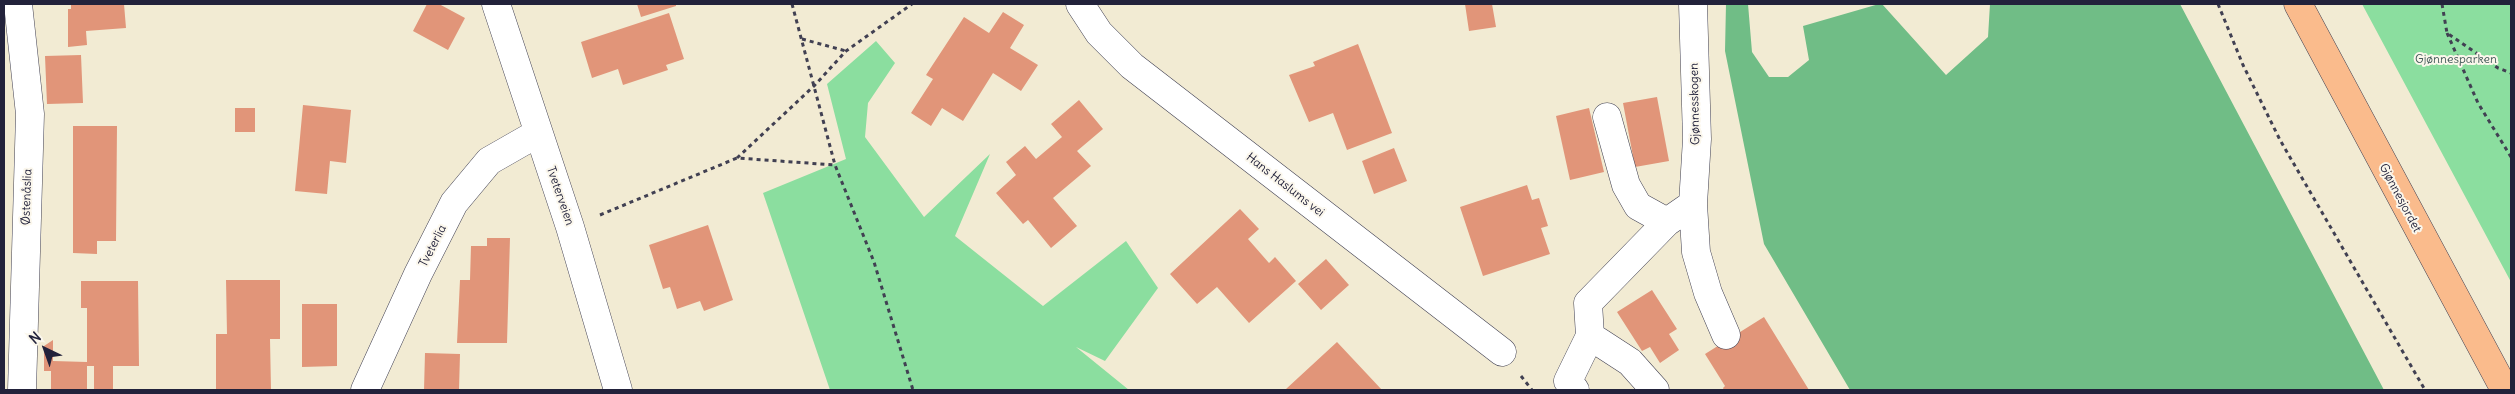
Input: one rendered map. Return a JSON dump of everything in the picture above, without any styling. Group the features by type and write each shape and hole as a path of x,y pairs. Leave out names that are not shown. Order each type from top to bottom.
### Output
{"main road":[{"name":"Gjønnesjordet","path":"2298,4 2504,390"}],"street":[{"name":"Østenåslia","path":"18,4 30,114 22,390"},
{"name":"Tveterveien","path":"496,4 570,227 618,390"},
{"name":"Hans Haslums vei","path":"1080,4 1099,33 1132,66 1502,352"},
{"name":"Gjønnesskogen","path":"1693,4 1697,139 1692,204 1696,252 1708,293 1726,335"},
{"path":"1607,117 1626,185 1638,206 1667,222"},
{"name":"Tveterlia","path":"365,390 418,274 454,203 489,161 538,133"},
{"path":"1572,385 1590,336 1588,303 1667,222 1692,204"},
{"path":"1590,336 1630,362 1655,390"}],"path":[{"path":"792,4 835,165 874,262 913,390"},
{"path":"570,227 737,158 814,86 846,51 912,4"},
{"path":"2218,4 2243,65 2280,140 2425,390"},
{"path":"2442,4 2447,33 2478,103 2511,157"},
{"path":"2447,33 2498,68 2511,73"},
{"path":"802,39 846,51"},
{"path":"737,158 835,165"}],"green space":[{"path":"1726,4 1748,4 1752,52 1769,77 1788,77 1809,60 1803,26 1879,4 1882,4 1946,75 1988,37 1990,4 2180,4 2384,390 1850,390 1764,244 1725,51"},
{"name":"Gjønnesparken","path":"2362,4 2511,4 2511,282"},
{"path":"876,41 895,63 868,103 865,137 924,217 990,154 955,236 1043,306 1126,241 1158,288 1105,361 1076,347 1129,390 830,390 763,193 846,159 827,84"}],"building":[{"path":"71,4 124,4 126,28 86,31 87,45 68,47 68,9 71,9"},
{"path":"427,4 439,4 465,18 448,50 413,31"},
{"path":"637,4 676,4 676,6 641,17"},
{"path":"1465,4 1492,4 1496,27 1469,31"},
{"path":"1003,12 1024,25 1010,48 1038,65 1021,91 993,73 963,121 942,108 931,126 911,113 933,79 926,75 964,17 989,33"},
{"path":"669,13 684,59 666,65 668,70 623,85 618,69 592,78 581,42"},
{"path":"1358,44 1392,133 1347,150 1333,113 1309,122 1289,75 1315,66 1313,62"},
{"path":"81,55 83,103 47,104 45,56"},
{"path":"1657,97 1669,161 1635,167 1623,103"},
{"path":"1079,100 1103,129 1077,151 1091,166 1053,198 1077,226 1051,248 1028,220 1023,224 996,193 1016,175 1006,162 1025,146 1036,159 1062,137 1051,124"},
{"path":"303,105 351,110 346,163 330,161 327,194 295,191"},
{"path":"235,108 255,108 255,132 235,132"},
{"path":"1589,108 1604,172 1570,180 1556,116"},
{"path":"73,126 117,126 116,241 97,241 97,254 73,253"},
{"path":"1394,148 1407,181 1374,194 1362,161"},
{"path":"1527,185 1532,200 1539,198 1548,226 1541,228 1550,254 1483,276 1460,207"},
{"path":"1240,209 1259,229 1248,239 1269,263 1275,257 1296,281 1249,323 1217,287 1197,304 1170,274"},
{"path":"708,225 733,300 704,311 700,301 677,309 670,287 663,289 649,245"},
{"path":"487,238 510,238 507,343 457,343 460,280 470,280 471,246 487,246"},
{"path":"1326,259 1349,285 1321,310 1298,284"},
{"path":"226,280 280,280 280,339 270,339 271,390 216,390 216,334 227,334"},
{"path":"81,281 138,281 139,366 113,366 113,390 94,390 94,366 87,366 87,390 51,390 51,371 44,371 44,346 53,340 53,361 87,362 87,308 81,308"},
{"path":"1652,290 1677,329 1669,334 1679,350 1660,363 1650,347 1642,351 1617,312"},
{"path":"302,304 337,304 337,366 302,367"},
{"path":"1764,317 1809,390 1724,390 1725,386 1705,354"},
{"path":"1337,342 1382,390 1286,389"},
{"path":"425,353 460,354 459,390 424,390"}]}
